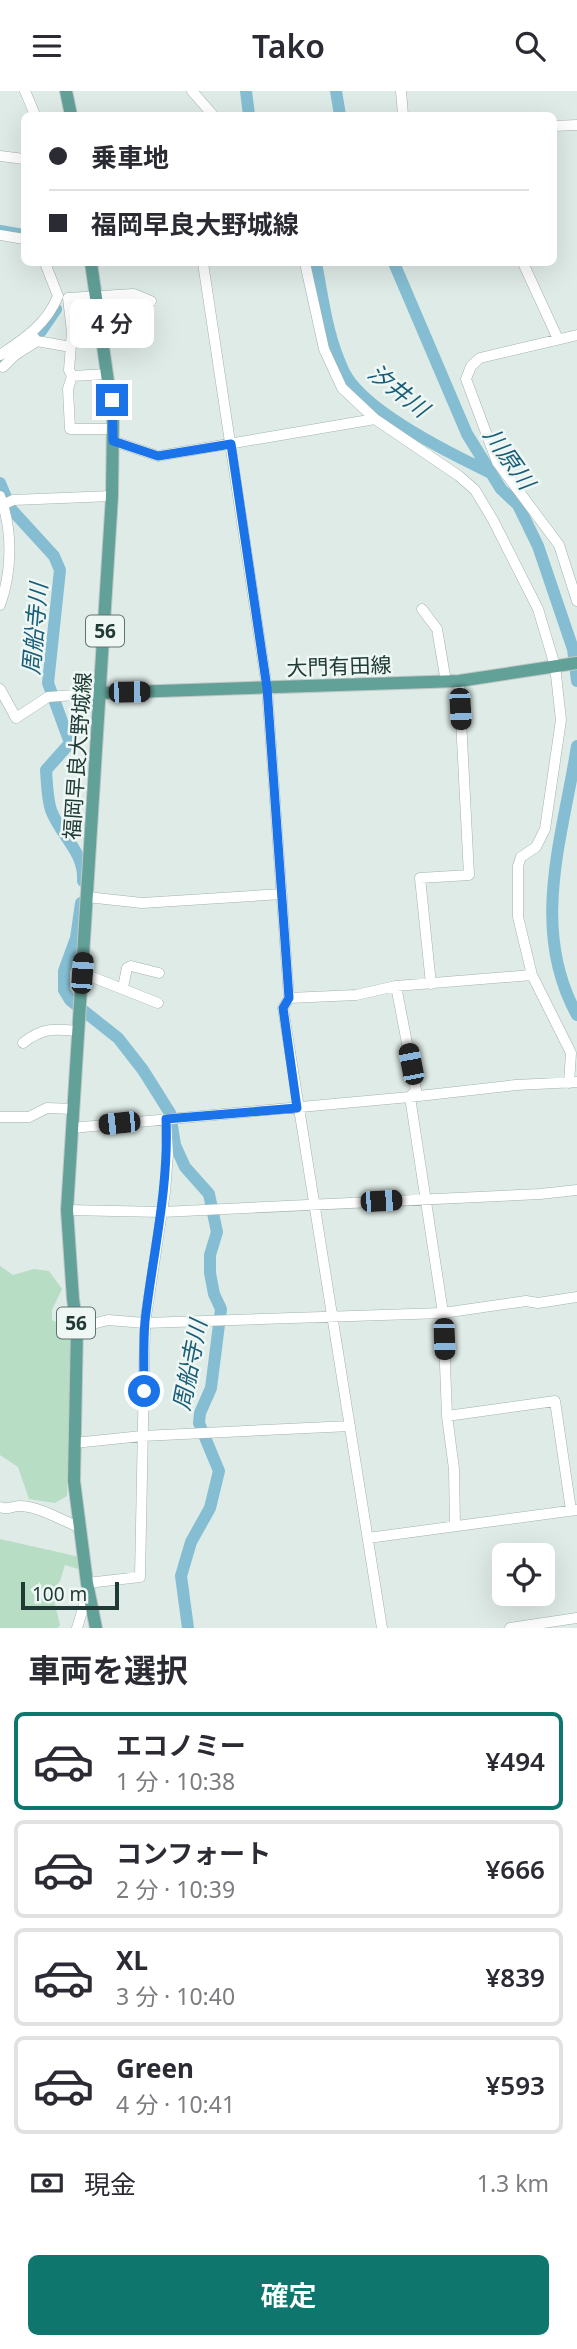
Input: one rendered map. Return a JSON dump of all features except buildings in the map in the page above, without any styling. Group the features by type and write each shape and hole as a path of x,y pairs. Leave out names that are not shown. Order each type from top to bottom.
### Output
{"main road":[{"path":"66,91 70,112"},
{"name":"福岡早良大野城線","path":"79,1031 113,496 113,435 108,374 91,266"},
{"name":"大門有田線","path":"101,693 452,682 565,665"},
{"name":"56","path":"79,1031 68,1210 77,1328 74,1481 87,1583 96,1628"}],"street":[{"path":"25,91 34,112"},
{"path":"192,91 210,112"},
{"path":"401,91 403,112"},
{"path":"557,126 577,125"},
{"path":"0,156 21,159"},
{"path":"0,235 21,238"},
{"path":"3,367 34,337 54,306 58,296 47,266"},
{"path":"203,266 267,688 289,998 283,1008 382,1628"},
{"path":"72,1128 516,1085 573,1083 574,1057 532,975 518,917 518,866 521,857 536,847 545,829 561,720 565,665 493,520 475,490 376,419 342,388 327,359 316,321 306,266"},
{"path":"524,266 558,338"},
{"path":"151,301 134,294 68,298 72,332 69,370 72,376 68,389 70,429 113,435 158,456 376,419"},
{"path":"577,335 480,358 471,366 466,379 497,462 559,545 577,601"},
{"path":"0,355 34,337 71,347"},
{"path":"72,376 108,374"},
{"path":"0,605 8,582 9,568 5,501 113,496"},
{"path":"422,609 437,629 452,682 469,875 420,878 431,984"},
{"path":"0,689 16,718 52,696 101,693"},
{"path":"87,897 142,903 282,894"},
{"path":"123,988 127,968 131,966 159,973"},
{"path":"82,973 158,1003"},
{"path":"289,998 356,995 396,986 532,975"},
{"path":"396,986 416,1090 410,1097 443,1313 447,1416 454,1469 455,1526"},
{"path":"23,1043 36,1033 49,1029 79,1031"},
{"path":"0,1117 29,1117 47,1108 74,1109"},
{"path":"87,1583 140,1577 145,1323 162,1212 171,1119"},
{"path":"68,1210 162,1212 577,1191"},
{"path":"77,1328 108,1320 145,1323 443,1313 577,1297"},
{"path":"368,1538 574,1510 555,1401 447,1416"},
{"path":"74,1443 142,1436 350,1426"},
{"path":"0,1507 9,1510 20,1506 79,1527"},
{"path":"77,1628 84,1605 90,1599"},
{"path":"510,1628 577,1618"}],"green space":[{"path":"0,1266 13,1275 34,1269 49,1271 62,1289 52,1310 52,1320 72,1330 67,1496 55,1503 29,1499 18,1467 0,1455"},
{"path":"0,1539 80,1557 78,1569 65,1565 60,1581 52,1592 60,1625 58,1628 0,1628"}],"waterway":[{"name":"汐井川","path":"246,91 249,112"},
{"name":"川原川","path":"336,91 340,112"},
{"name":"周船寺川","path":"0,231 21,234"},
{"name":"汐井川","path":"317,266 333,345 344,372 354,387 388,416 452,454 489,472"},
{"name":"川原川","path":"395,266 467,434 501,489 518,505 538,546 573,649 577,681"},
{"name":"周船寺川","path":"0,363 41,331 56,309"},
{"name":"周船寺川","path":"0,483 11,509 54,556 60,570 48,683 70,743 46,770 47,785 51,810 76,852 83,871 83,881"},
{"name":"川原川","path":"577,746 558,848 552,916 555,949 563,982 577,1015"},
{"name":"周船寺川","path":"81,903 76,938 64,971 64,990 70,1000 118,1038 143,1070 170,1113 175,1145 185,1167 209,1194 217,1232 210,1255 210,1273 214,1294 221,1309 211,1388 200,1413 199,1423 219,1471 210,1508 191,1542 181,1576 188,1628"}],"route":[{"path":"112,400 113,441 158,456 231,444 267,688 289,998 283,1008 297,1108 166,1119 168,1154 165,1192 145,1323 144,1391"}]}
